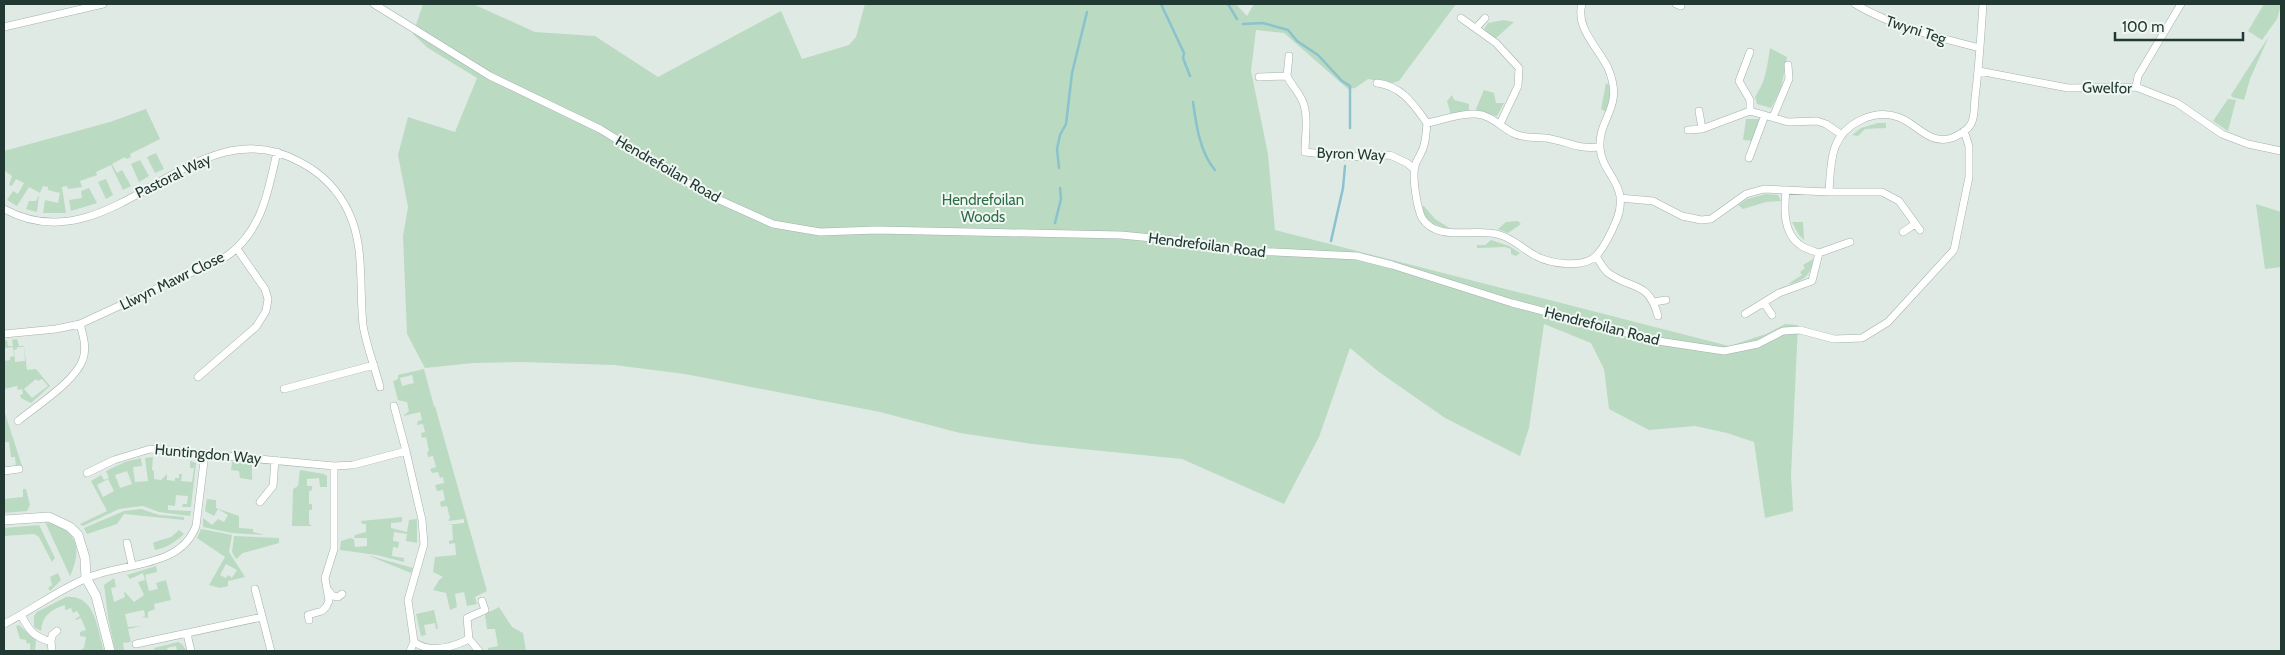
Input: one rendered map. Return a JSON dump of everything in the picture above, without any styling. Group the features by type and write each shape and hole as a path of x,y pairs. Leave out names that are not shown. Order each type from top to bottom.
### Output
{"street":[{"path":"4,27 103,4"},
{"name":"Hendrefoilan Road","path":"374,4 490,76 600,129 704,193 773,224 820,232 877,230 1121,235 1174,240 1232,250 1357,256 1530,308 1658,341 1724,351 1758,344 1783,331 1800,330 1834,339 1862,338 1888,322 1954,250 1968,176 1969,146 1966,129 1973,118 1979,71 1983,4"},
{"path":"1383,82 1399,91 1412,102 1427,124 1422,152 1417,158 1414,169 1418,205 1422,218 1430,227 1443,232 1486,232 1501,235 1536,256 1555,264 1579,263 1596,256 1616,221 1620,198 1618,187 1605,163 1600,147 1611,110 1614,90 1607,66 1581,21 1582,4"},
{"name":"Twyni Teg","path":"1856,4 1878,17 1932,36 1980,48"},
{"path":"2136,88 2138,76 2181,4"},
{"path":"1461,18 1496,43 1519,68 1518,86 1500,124"},
{"path":"1476,28 1485,18"},
{"path":"1750,52 1739,81 1750,100 1750,111"},
{"path":"1259,76 1287,76 1289,56"},
{"path":"1749,158 1789,79 1788,65"},
{"name":"Gwelfor","path":"1979,71 2068,88 2136,88 2177,103 2222,134 2248,144 2281,151"},
{"name":"Byron Way","path":"1287,76 1291,86 1302,99 1305,108 1305,152 1350,157 1390,155 1407,163 1414,169"},
{"path":"1699,111 1702,129"},
{"path":"1688,130 1702,129 1750,111 1788,122 1817,121 1826,124 1842,135"},
{"path":"1427,124 1477,114 1500,124 1514,134 1530,138 1551,139 1585,148 1600,147"},
{"path":"1829,192 1834,154 1842,135 1852,125 1865,118 1881,115 1897,117 1924,135 1935,139 1947,139 1966,129"},
{"name":"Pastoral Way","path":"4,210 33,221 54,224 75,222 95,216 210,156 244,149 277,152 297,160 319,174 338,194 348,212 358,242 364,327 380,387"},
{"name":"Llwyn Mawr Close","path":"4,334 56,329 80,324 213,264 236,249 254,229 263,209 277,152"},
{"path":"1620,198 1653,201 1682,216 1702,220 1711,219 1720,214 1746,194 1764,189 1882,192 1899,201 1920,230"},
{"path":"1786,190 1784,210 1788,229 1800,245 1819,253 1850,242"},
{"path":"1903,232 1915,224"},
{"path":"198,376 256,327 266,311 268,299 265,289 236,249"},
{"path":"1745,314 1778,293 1812,281 1819,253"},
{"path":"1596,256 1606,271 1622,281 1646,291 1654,302 1658,316"},
{"path":"1654,302 1666,300"},
{"path":"1764,303 1772,316"},
{"path":"18,421 72,376 83,359 84,343 80,324"},
{"path":"284,389 374,365"},
{"path":"394,406 422,520 421,558 408,600 414,642 410,651"},
{"name":"Huntingdon Way","path":"86,473 114,460 150,449 334,466 353,465 406,451"},
{"path":"4,624 86,578 162,558 180,548 190,539 197,519 205,453"},
{"name":"Huntingdon Way","path":"260,502 273,486 275,460"},
{"path":"309,620 308,615 326,607 329,601 325,578 334,549 334,466"},
{"path":"4,471 19,469"},
{"path":"4,520 49,517 70,527 78,535 82,546 86,578 96,596 110,651"},
{"path":"127,543 132,566"},
{"path":"255,588 271,651"},
{"path":"326,589 333,596 338,597 342,594"},
{"path":"477,648 469,639 470,627 467,618 485,610 482,600"},
{"path":"21,615 36,637 51,642"},
{"path":"136,644 262,617"},
{"path":"52,651 52,635 57,631"},
{"path":"187,634 191,651"},
{"path":"414,642 419,645 442,648 469,639"}],"green space":[{"name":"Hendrefoilan Woods","path":"423,4 473,4 535,32 595,36 658,77 781,11 802,59 849,45 856,37 865,4 1236,4 1247,16 1254,4 1456,4 1399,81 1392,83 1368,79 1355,88 1348,89 1284,33 1256,30 1251,71 1268,154 1275,230 1729,346 1766,334 1785,324 1798,325 1791,475 1793,511 1765,518 1754,442 1727,433 1695,426 1649,430 1609,409 1604,369 1591,343 1544,324 1529,428 1520,456 1445,418 1379,372 1350,348 1319,437 1284,504 1182,459 1032,444 960,433 880,412 685,374 614,365 522,362 473,363 425,368 407,334 403,236 408,207 398,155 408,117 455,132 477,78 428,48 413,34"},
{"path":"2264,4 2281,5 2277,19 2262,40 2248,31"},
{"path":"1504,20 1514,22 1495,39 1484,29 1488,23"},
{"path":"2269,36 2250,79 2244,100 2232,97 2231,95"},
{"path":"1770,48 1787,57 1781,89 1771,108 1757,104 1755,97 1764,79"},
{"path":"1606,83 1609,85 1610,95 1606,112 1601,109"},
{"path":"1484,90 1494,93 1496,103 1504,103 1497,116 1475,111"},
{"path":"1452,95 1454,100 1469,104 1469,111 1451,115 1447,101"},
{"path":"2228,99 2236,100 2228,131 2213,121"},
{"path":"146,109 160,139 130,154 131,157 126,159 125,157 112,164 117,173 122,170 131,186 123,190 111,165 96,172 97,175 80,181 82,187 68,189 67,186 62,187 66,213 43,213 45,200 58,203 60,193 48,190 48,187 43,186 40,193 29,187 17,206 7,200 13,191 18,194 24,183 16,179 12,186 9,185 12,176 4,172 4,151 110,122"},
{"path":"1746,119 1760,119 1754,141 1743,140"},
{"path":"1878,123 1886,123 1886,128 1865,129 1858,136 1852,135 1861,128"},
{"path":"156,153 164,169 155,173 147,157"},
{"path":"140,160 149,176 139,182 131,164"},
{"path":"106,179 113,195 106,199 98,182"},
{"path":"89,188 97,203 71,211 69,200 82,198 81,191"},
{"path":"1766,194 1778,195 1781,201 1766,202 1743,209 1738,205 1747,199"},
{"path":"39,195 37,212 26,209 29,201 36,201"},
{"path":"2256,204 2281,212 2281,267 2265,269"},
{"path":"1423,205 1435,219 1451,229 1441,227 1427,219 1424,215"},
{"path":"1518,221 1521,224 1508,233 1498,229 1506,222"},
{"path":"1792,222 1803,222 1804,240 1799,235"},
{"path":"1491,240 1509,246 1520,253 1516,256 1511,254 1511,249 1505,247 1477,248 1477,245 1485,245"},
{"path":"1813,259 1811,269 1806,276 1788,284 1802,275 1800,272 1805,268 1803,265"},
{"path":"17,339 19,346 24,346 27,370 36,369 50,386 31,403 21,398 20,395 23,394 22,389 18,390 17,386 4,389 4,361 10,360 10,357 14,356 13,347 4,348 4,341 7,340 8,346 13,346 12,340","holes":["17,347 24,347 25,361 15,362 14,350","36,379 38,381 42,379 48,386 32,398 24,389"]},
{"path":"424,369 434,406 431,407 435,406 487,591 475,597 477,604 467,606 464,592 455,594 457,607 450,610 446,593 433,590 443,577 433,572 435,557 456,555 455,543 449,544 449,541 453,540 452,525 446,525 464,523 464,519 448,521 450,518 447,506 441,507 440,502 445,500 443,490 437,491 435,485 444,483 443,477 440,478 438,472 432,473 430,469 436,467 433,456 428,457 427,452 429,451 426,437 422,438 421,433 425,432 423,424 417,425 418,421 422,420 420,412 403,416 409,411 407,402 398,400 393,381 398,379 398,375","holes":["412,375 414,383 402,386 400,378"]},
{"path":"4,410 22,466 16,466 15,457 11,457 9,442 4,442"},
{"path":"153,457 152,470 154,471 154,479 161,480 167,474 167,480 175,481 175,478 179,478 179,474 182,474 181,481 192,482 194,468 190,468 190,461 196,463 191,507 182,507 183,504 187,504 188,496 176,495 175,506 168,505 168,510 191,511 190,516 159,512 143,506 119,509 83,526 80,524 107,511 91,481 101,475 104,480 109,478 106,471 125,462 141,458 142,466 133,467 135,482 148,481 145,458","holes":["127,471 132,484 120,488 115,475","108,479 114,491 103,497 97,485"]},
{"path":"232,462 252,464 252,480 240,478 239,471 231,470"},
{"path":"300,470 327,476 327,487 320,487 319,478 307,479 307,486 312,486 312,490 309,491 309,504 312,504 312,510 309,510 309,524 312,526 292,526 293,489 298,486"},
{"path":"23,489 26,489 30,505 27,511 4,513 4,499 23,497"},
{"path":"207,499 216,500 216,508 239,516 239,528 253,529 253,532 265,535 232,533 203,527 203,518 212,525 218,519 224,522 228,515 218,509 214,516 205,511"},
{"path":"141,509 159,515 184,517 184,520 124,514 117,524 87,534 84,528 124,511"},
{"path":"402,517 402,522 391,523 391,528 407,532 409,520 417,519 417,543 406,541 407,534 394,532 393,541 399,542 398,548 393,547 392,556 404,558 404,562 377,555 340,550 341,541 350,538 354,539 355,547 367,546 367,538 354,538 355,535 366,532 366,524 362,524 361,521"},
{"path":"45,522 64,529 74,541 76,557 70,576"},
{"path":"39,525 55,558 52,562 39,537 34,534 4,536 4,528"},
{"path":"201,529 232,535 229,552 245,577 228,581 228,586 220,588 209,585 225,557 197,538","holes":["226,564 237,570 232,578 228,575 226,578 220,575"]},
{"path":"179,530 184,534 171,544 155,550 153,543 171,537"},
{"path":"234,536 279,538 279,543 243,553 236,559 232,552"},
{"path":"367,555 413,568 411,573"},
{"path":"156,566 157,572 145,575 149,591 158,589 156,583 166,580 171,600 154,604 155,609 148,612 148,618 142,617 145,616 144,610 125,614 128,627 142,626 128,629 131,642 123,643 124,651 115,651 104,585 114,578 116,587 111,588 114,602 125,597 124,591 134,602 144,595 138,582 145,580 143,573 130,579 127,575"},
{"path":"58,573 61,580 50,591 48,588 52,585 50,577"},
{"path":"66,597 84,601 89,607 94,615 104,651 81,650 84,648 86,637 80,636 80,632 86,630 81,618 75,619 80,616 77,611 73,613 71,608 65,610 65,605 55,609 45,617 41,631 34,627 34,616 37,612"},
{"path":"499,607 512,627 523,633 526,651 488,650 488,648 498,646 495,629 487,629 485,614"},
{"path":"434,610 438,629 436,629 435,623 424,625 426,635 421,636 416,614"},
{"path":"19,625 36,640 35,651 30,651 30,643 27,644 26,640 20,639 16,626"},
{"path":"178,642 186,650 177,651 176,646 167,648 168,651 155,651 154,648"}],"waterway":[{"path":"1161,4 1184,53 1183,58 1190,76"},
{"path":"1228,4 1237,19"},
{"path":"1059,168 1057,149 1060,135 1066,124 1072,73 1087,12"},
{"path":"1243,24 1263,23 1288,30 1297,41 1318,55 1342,81 1350,86 1350,128"},
{"path":"1193,102 1202,147 1215,170"},
{"path":"1331,241 1343,188 1345,166"},
{"path":"1055,223 1061,199 1060,188"}]}
